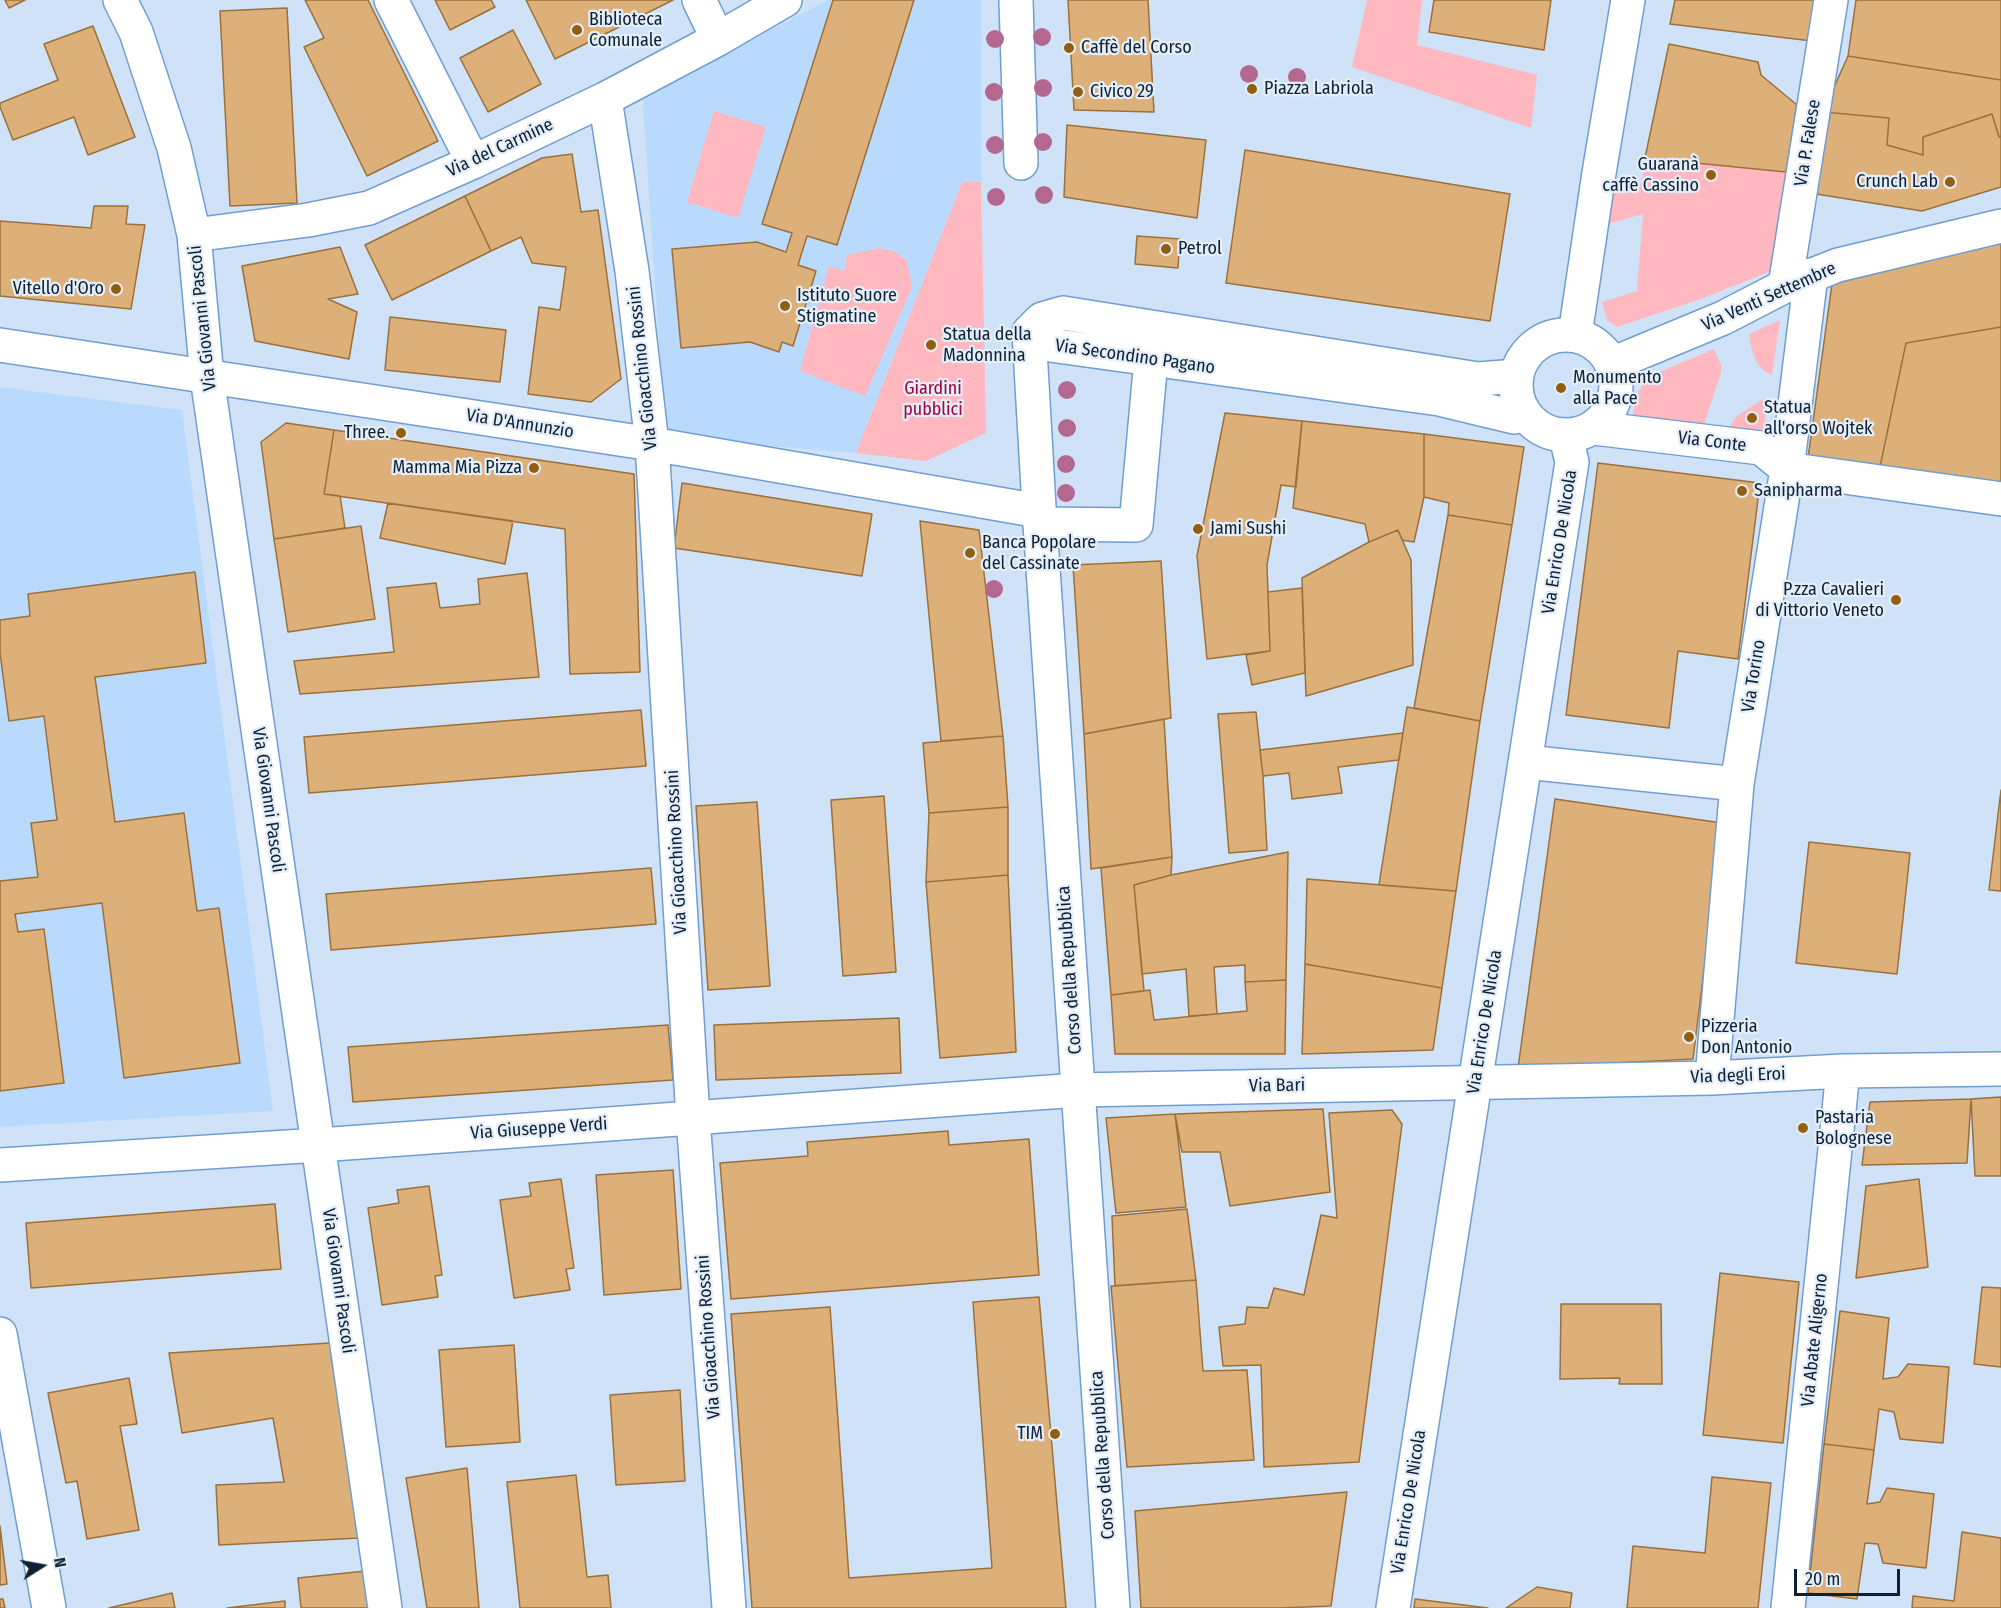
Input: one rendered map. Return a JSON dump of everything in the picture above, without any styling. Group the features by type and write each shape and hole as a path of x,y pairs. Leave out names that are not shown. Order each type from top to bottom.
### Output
{"street":[{"name":"Via Giovanni Pascoli","path":"120,0 136,32 174,148 194,235 207,377 385,1608"},
{"path":"391,0 473,162"},
{"path":"699,0 718,39"},
{"name":"Via del Carmine","path":"194,235 308,220 369,208 473,162 605,99 718,39 785,0"},
{"path":"1016,0 1021,163"},
{"path":"1575,335 1628,0"},
{"name":"Via P. Falese","path":"1798,281 1831,0"},
{"name":"Via Gioacchino Rossini","path":"605,99 632,271 652,444 693,1118 729,1608"},
{"name":"Via Venti Settembre","path":"1612,364 1723,318 1798,281 1838,265 2001,226"},
{"name":"Via Torino","path":"1712,1078 1737,784 1786,469 1798,281"},
{"name":"Via Secondino Pagano","path":"1516,376 1478,379 1063,313 1042,319 1029,332 1043,344 1439,399 1514,417 1521,410"},
{"name":"Corso della Repubblica","path":"1029,332 1113,1608"},
{"path":"1559,335 1575,335 1586,339 1597,345 1612,364 1616,378 1614,400 1605,418 1580,432 1548,433 1533,424 1521,410 1516,393 1516,376 1531,348 1544,339 1559,335"},
{"name":"Via D'Annunzio","path":"0,345 652,444 1040,518 1136,525 1151,359"},
{"name":"Via Conte","path":"1580,432 1761,448 1786,469"},
{"name":"Via Enrico De Nicola","path":"1393,1608 1572,462 1580,432"},
{"path":"1786,469 2001,499"},
{"path":"1526,762 1737,784"},
{"name":"Via degli Eroi","path":"1476,1081 1712,1078 1843,1071 2001,1069"},
{"name":"Via Abate Aligerno","path":"1788,1608 1843,1071"},
{"name":"Via Bari","path":"1078,1090 1476,1081"},
{"name":"Via Giuseppe Verdi","path":"0,1165 319,1145 1078,1090"},
{"path":"0,1334 49,1608"}],"shaded area":[{"name":"Istituto Suore Stigmatine","path":"828,0 981,0 981,182 962,183 856,453 673,438 665,430 643,105 645,95"},
{"path":"0,387 182,410 273,1111 0,1127"}],"green space":[{"path":"1367,0 1422,0 1417,45 1537,75 1531,128 1352,67"},
{"path":"714,111 766,127 738,218 687,202"},
{"path":"1645,158 1786,172 1776,269 1698,300 1617,327 1607,320 1602,302 1637,291 1643,214 1608,224 1614,179 1642,183"},
{"name":"Giardini pubblici","path":"962,182 981,182 986,433 926,461 856,453"},
{"path":"879,248 894,251 907,261 912,287 865,396 800,371 829,266 844,271 847,255"},
{"path":"1780,320 1772,375 1761,368 1758,363 1753,353 1749,334"},
{"path":"1714,349 1721,365 1721,373 1703,428 1633,418 1637,395 1650,376"},
{"path":"1763,399 1768,399 1763,433 1727,430 1737,416"}],"building":[{"path":"5,0 25,0 9,8"},
{"path":"305,0 368,0 438,141 367,176 304,47 324,38"},
{"path":"435,0 491,0 495,7 450,30"},
{"name":"Biblioteca Comunale","path":"526,0 673,0 555,59"},
{"path":"833,0 914,0 837,245 807,236 798,265 816,271 793,346 782,342 779,352 750,342 681,348 672,249 757,242 786,252 792,233 762,224"},
{"path":"1068,0 1148,0 1154,112 1074,110"},
{"path":"1434,0 1551,0 1544,50 1429,32"},
{"path":"1675,0 1816,0 1812,41 1670,24"},
{"path":"1856,0 2001,0 2001,80 1848,56"},
{"path":"287,8 297,203 230,206 220,11"},
{"path":"93,26 135,137 88,155 74,117 13,140 0,103 58,80 44,44"},
{"path":"513,30 541,84 488,112 460,58"},
{"path":"1669,44 1758,62 1761,75 1797,105 1786,172 1645,158"},
{"path":"1848,56 2001,80 2001,136 1999,137 1992,114 1923,137 1923,155 1887,145 1889,118 1823,112"},
{"path":"1823,112 1889,118 1887,145 1923,155 1923,137 1992,114 1999,137 2001,136 2001,187 1922,211 1810,193"},
{"path":"1067,125 1206,140 1197,218 1064,197"},
{"path":"1245,150 1510,194 1490,321 1226,283"},
{"path":"572,154 581,212 598,210 621,379 591,402 528,394 539,307 560,310 566,267 532,263 521,237 491,251 465,196 542,158"},
{"path":"465,196 491,251 392,300 365,245"},
{"path":"94,206 128,206 126,224 145,225 131,309 0,296 0,221 91,228"},
{"path":"1137,236 1180,239 1178,268 1135,264"},
{"path":"2001,243 2001,327 1906,343 1880,467 1808,458 1832,284"},
{"path":"340,247 358,294 328,299 357,312 349,359 255,341 242,266"},
{"path":"390,317 506,330 500,382 385,370"},
{"path":"2001,327 2001,486 1880,467 1906,343"},
{"path":"1225,413 1302,421 1296,487 1281,485 1267,565 1270,651 1207,659 1197,556"},
{"path":"1302,421 1424,434 1424,497 1414,542 1402,540 1398,530 1369,542 1365,524 1293,508"},
{"path":"286,423 334,430 324,494 340,496 345,528 274,539 261,442"},
{"path":"334,430 634,474 640,672 570,674 565,529 324,494"},
{"path":"1424,434 1524,447 1512,525 1448,515 1449,503 1424,497"},
{"path":"1598,463 1760,483 1738,659 1678,651 1669,728 1566,715"},
{"path":"682,483 872,514 862,576 674,548"},
{"path":"388,503 513,521 505,564 380,538"},
{"path":"1448,515 1512,525 1480,721 1414,708"},
{"path":"920,521 979,530 1003,736 941,741"},
{"path":"361,526 375,619 288,632 274,539"},
{"path":"1398,530 1411,560 1413,665 1306,696 1302,578 1369,542"},
{"path":"1161,561 1171,718 1084,734 1073,565"},
{"path":"195,572 206,663 95,677 115,822 184,813 197,911 219,908 240,1063 124,1078 102,903 15,914 18,932 44,929 64,1083 0,1091 0,881 38,877 31,823 57,820 44,716 9,721 0,653 0,620 30,616 28,594"},
{"path":"527,573 539,677 300,694 294,661 394,652 387,588 436,583 440,608 480,604 478,579"},
{"path":"1302,588 1305,673 1252,685 1246,655 1270,651 1268,592"},
{"path":"1407,707 1480,721 1456,891 1379,885"},
{"path":"641,710 646,766 309,793 304,737"},
{"path":"1256,712 1263,776 1267,850 1229,853 1218,714"},
{"path":"1164,719 1172,857 1091,869 1084,734"},
{"path":"1403,733 1399,760 1338,767 1342,793 1292,799 1289,773 1263,776 1260,750"},
{"path":"1003,736 1008,807 929,813 923,743"},
{"path":"2001,790 2001,891 1989,890"},
{"path":"884,796 896,972 843,976 831,800"},
{"path":"1555,799 1722,823 1693,1059 1518,1068"},
{"path":"757,802 770,986 708,990 696,806"},
{"path":"1008,807 1008,875 926,882 929,813"},
{"path":"1809,842 1910,853 1897,974 1796,963"},
{"path":"1288,852 1286,980 1245,982 1245,965 1214,967 1217,1014 1189,1016 1186,969 1142,974 1134,885 1171,875"},
{"path":"1172,857 1171,875 1134,885 1144,991 1111,995 1101,868"},
{"path":"651,868 656,924 331,950 326,894"},
{"path":"1008,875 1016,1052 940,1058 926,882"},
{"path":"1307,879 1456,891 1442,988 1305,964"},
{"path":"1305,964 1442,988 1433,1050 1302,1054"},
{"path":"1286,980 1285,1054 1115,1054 1111,995 1150,990 1154,1020 1247,1011 1245,982"},
{"path":"899,1018 901,1073 716,1080 714,1025"},
{"path":"668,1025 673,1080 353,1102 348,1047"},
{"path":"2001,1097 2001,1176 1975,1176 1971,1099"},
{"path":"1971,1099 1967,1163 1862,1165 1870,1102"},
{"path":"1323,1109 1330,1192 1230,1206 1220,1152 1182,1152 1175,1114"},
{"path":"1392,1110 1402,1124 1359,1462 1264,1467 1261,1365 1223,1366 1219,1327 1245,1324 1247,1307 1268,1308 1274,1288 1304,1295 1321,1215 1337,1218 1329,1113"},
{"path":"1175,1114 1186,1207 1116,1213 1106,1118"},
{"path":"948,1131 949,1145 1029,1139 1039,1275 731,1299 720,1163 808,1156 807,1142"},
{"path":"673,1170 681,1289 604,1295 596,1175"},
{"path":"561,1179 574,1268 566,1269 570,1290 514,1298 500,1200 531,1196 529,1183"},
{"path":"1919,1179 1928,1267 1856,1278 1866,1186"},
{"path":"429,1186 442,1275 435,1276 438,1297 382,1305 368,1208 399,1203 397,1190"},
{"path":"275,1204 281,1269 31,1288 26,1223"},
{"path":"1187,1209 1196,1280 1115,1286 1112,1216"},
{"path":"1720,1273 1799,1282 1783,1443 1703,1435"},
{"path":"1196,1280 1203,1371 1247,1370 1254,1460 1127,1467 1111,1286"},
{"path":"1982,1287 2001,1288 2001,1367 1974,1364"},
{"path":"1039,1297 1066,1608 752,1608 731,1314 830,1307 849,1578 992,1568 973,1302"},
{"path":"1561,1304 1661,1304 1662,1384 1619,1384 1620,1378 1560,1379"},
{"path":"1840,1311 1889,1318 1883,1379 1898,1377 1908,1364 1949,1367 1943,1443 1900,1439 1894,1412 1879,1409 1874,1450 1824,1444"},
{"path":"330,1343 360,1538 219,1545 216,1485 284,1482 273,1418 182,1433 169,1353"},
{"path":"514,1345 520,1442 446,1447 439,1350"},
{"path":"129,1378 137,1424 120,1426 139,1530 87,1539 77,1481 66,1483 48,1393"},
{"path":"680,1390 685,1481 616,1485 610,1395"},
{"path":"1824,1444 1874,1450 1867,1504 1880,1502 1887,1488 1934,1494 1926,1568 1883,1563 1878,1544 1865,1543 1857,1599 1808,1593"},
{"path":"467,1468 479,1608 427,1608 406,1478"},
{"path":"576,1475 587,1577 608,1575 611,1608 520,1608 507,1482"},
{"path":"1712,1477 1771,1483 1758,1608 1627,1608 1633,1546 1705,1553"},
{"path":"1347,1492 1331,1606 1141,1608 1135,1511"},
{"path":"0,1526 7,1584 0,1585"},
{"path":"1962,1532 2001,1538 2001,1608 1912,1608 1913,1596 1954,1601"},
{"path":"366,1571 370,1608 301,1608 298,1578"},
{"path":"1537,1587 1572,1593 1570,1608 1506,1608"},
{"path":"172,1593 175,1608 109,1608"},
{"path":"0,1599 3,1599 5,1608 0,1608"},
{"path":"1415,1599 1488,1608 1414,1608"},
{"path":"285,1601 285,1608 227,1608"}],"place":[{"name":"Biblioteca Comunale","path":"577,30"},
{"name":"Caffè del Corso","path":"1069,48"},
{"name":"Piazza Labriola","path":"1252,89"},
{"name":"Civico 29","path":"1078,92"},
{"name":"Guaranà caffè Cassino","path":"1711,175"},
{"name":"Crunch Lab","path":"1950,182"},
{"name":"Petrol","path":"1166,249"},
{"name":"Vitello d'Oro","path":"116,289"},
{"name":"Istituto Suore Stigmatine","path":"785,306"},
{"name":"Statua della Madonnina","path":"931,345"},
{"name":"Monumento alla Pace","path":"1561,388"},
{"name":"Statua all'orso Wojtek","path":"1752,418"},
{"name":"Three.","path":"401,433"},
{"name":"Mamma Mia Pizza","path":"534,468"},
{"name":"Sanipharma","path":"1742,491"},
{"name":"Jami Sushi","path":"1198,529"},
{"name":"Banca Popolare del Cassinate","path":"970,553"},
{"name":"P.zza Cavalieri di Vittorio Veneto","path":"1896,600"},
{"name":"Pizzeria Don Antonio","path":"1689,1037"},
{"name":"Pastaria Bolognese","path":"1803,1128"},
{"name":"TIM","path":"1055,1434"}]}
